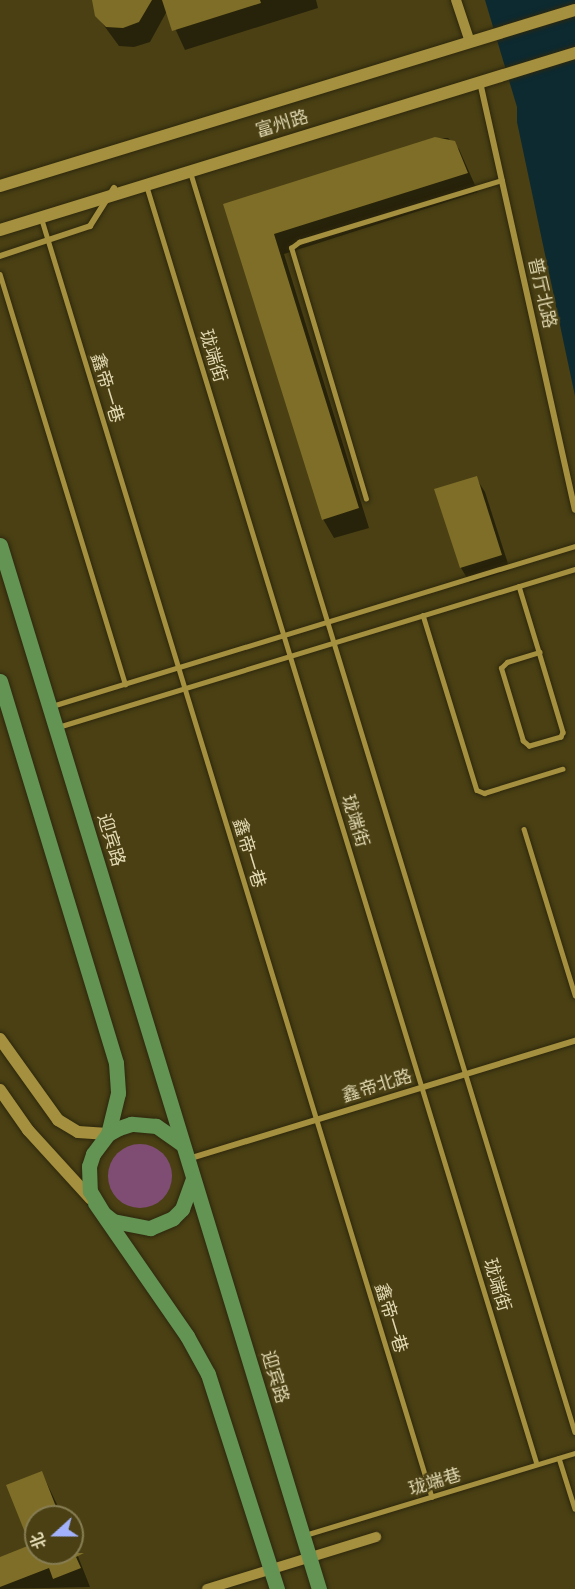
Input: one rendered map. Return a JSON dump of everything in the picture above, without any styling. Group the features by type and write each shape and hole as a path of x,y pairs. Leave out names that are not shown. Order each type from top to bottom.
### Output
{"main road":[{"name":"富州路","path":"0,186 575,10"},
{"name":"富州路","path":"0,230 575,53"},
{"name":"迎宾路","path":"0,545 319,1589"},
{"path":"0,681 9,719 116,1063 118,1093 108,1134"},
{"path":"0,1039 58,1120 78,1132 108,1134"},
{"path":"0,1089 28,1130 113,1221 150,1228 173,1218 182,1209 193,1177"},
{"path":"186,1153 168,1131 144,1124 131,1124 108,1134 96,1148 89,1166 90,1191 95,1203 187,1336 208,1374 277,1589"}],"street":[{"path":"456,0 470,42"},
{"name":"普厅北路","path":"480,82 575,510"},
{"path":"0,256 90,226 114,188"},
{"name":"鑫帝北路","path":"186,1153 317,1120 575,1041"},
{"path":"207,1589 376,1537"}],"lane":[{"name":"珑端街","path":"190,171 575,1432"},
{"path":"366,499 291,248 299,242 502,180"},
{"name":"珑端街","path":"147,185 537,1464"},
{"name":"鑫帝一巷","path":"41,217 432,1497"},
{"path":"0,274 125,684"},
{"path":"50,707 575,546"},
{"path":"56,728 575,569"},
{"path":"519,586 539,652 563,732 561,736 529,746 523,741 501,668 507,662 539,652"},
{"path":"423,615 477,790 484,793 562,769"},
{"path":"524,829 575,995"},
{"name":"珑端巷","path":"303,1536 575,1453"},
{"path":"559,1458 575,1509"}],"shaded area":[{"path":"140,1144 152,1146 163,1153 170,1164 172,1176 170,1188 163,1199 152,1206 140,1208 128,1206 117,1199 110,1188 108,1176 110,1164 117,1153 128,1146"}],"water":[{"path":"485,0 575,0 575,396 517,122 517,107"}],"building":[{"path":"92,0 152,0 139,22 123,28 106,27 95,16"},
{"path":"162,0 260,0 261,3 172,31"},
{"path":"435,137 455,141 468,173 274,234 359,508 322,520 223,204"},
{"path":"477,476 502,555 460,568 434,489"},
{"path":"42,1471 55,1505 24,1505 24,1530 6,1485"},
{"path":"24,1547 24,1565 80,1565 81,1568 53,1579 49,1568 0,1587 0,1557"}]}
